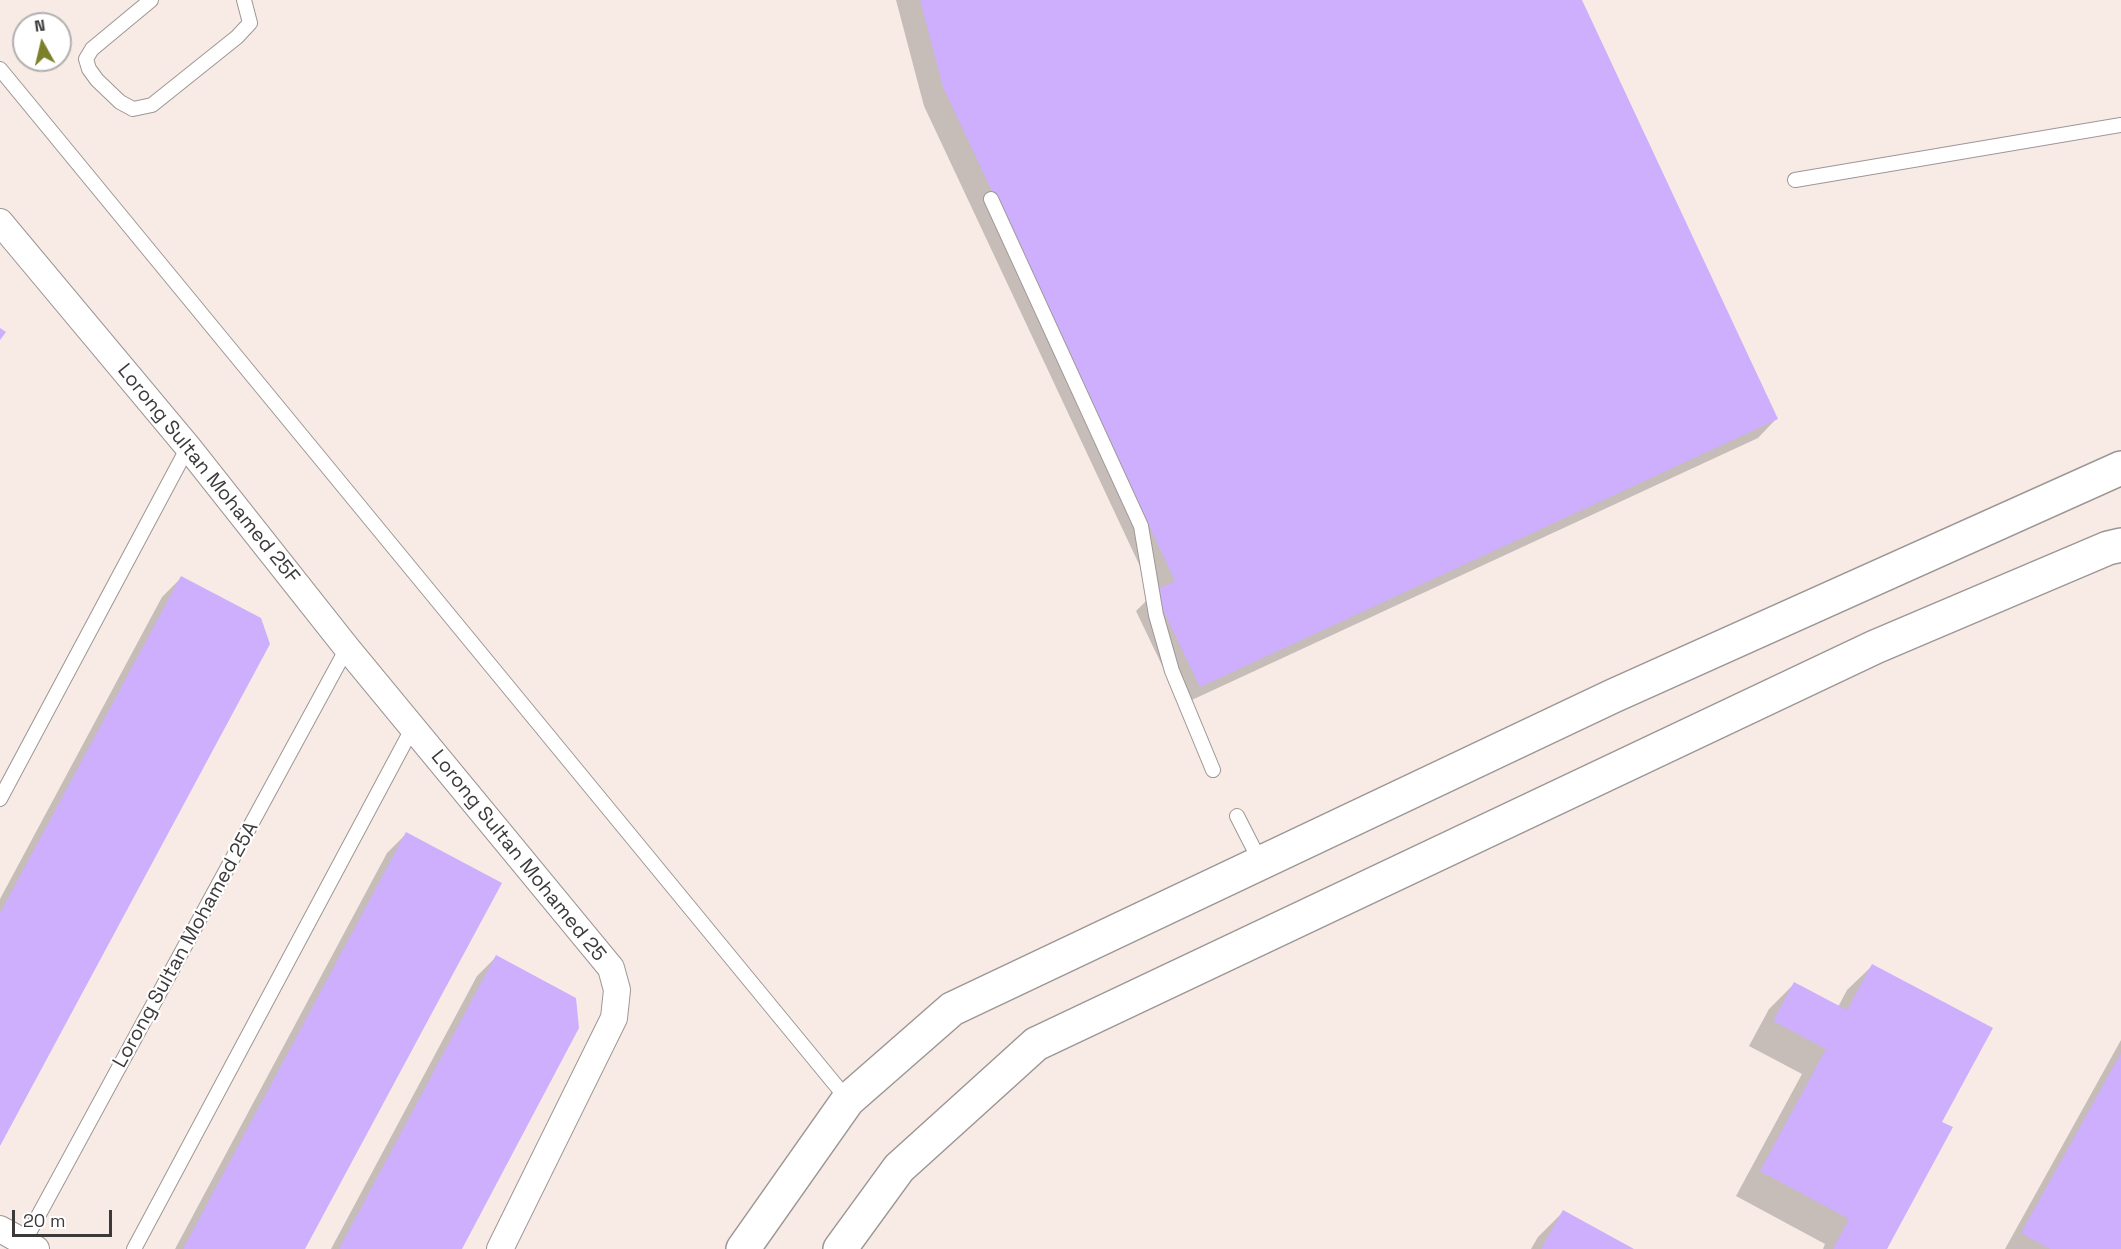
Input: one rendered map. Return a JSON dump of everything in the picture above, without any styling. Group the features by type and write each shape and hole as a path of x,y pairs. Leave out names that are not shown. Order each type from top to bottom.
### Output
{"street":[{"name":"Lorong Sultan Mohamed 25F","path":"0,222 188,447 347,648 413,727"},
{"path":"744,1249 848,1100 952,1010 1613,696 2121,468"},
{"path":"840,1249 899,1168 1036,1044 1865,652 2109,548 2121,546"},
{"name":"Lorong Sultan Mohamed 25","path":"413,727 610,968 617,990 614,1018 501,1249"},
{"path":"0,1229 30,1246"}],"lane":[{"path":"151,0 92,50 86,59 89,69 97,80 120,102 134,109 152,105 237,37 250,23 244,0"},
{"path":"0,69 848,1100"},
{"path":"1795,180 2121,125"},
{"path":"991,199 1141,526 1156,615 1172,670 1213,770"},
{"path":"0,799 188,447"},
{"name":"Lorong Sultan Mohamed 25A","path":"30,1246 347,648"},
{"path":"134,1249 413,727"},
{"path":"1237,816 1261,863"}],"shaded area":[{"path":"0,0 2121,0 2121,1249 0,1249"}],"building":[{"path":"920,0 1582,0 1778,419 1200,687 1154,591 1175,581 943,87"},
{"path":"0,328 6,332 0,340"},
{"path":"181,576 261,618 270,644 0,1146 0,913"},
{"path":"406,832 502,883 305,1249 183,1249"},
{"path":"496,955 576,998 579,1028 462,1249 339,1249"},
{"path":"1872,964 1993,1028 1942,1122 1953,1127 1887,1249 1833,1249 1849,1219 1760,1171 1826,1049 1773,1021 1794,982 1847,1010"},
{"path":"2121,1053 2121,1249 2050,1249 2021,1233"},
{"path":"1563,1210 1634,1249 1541,1249"}]}
